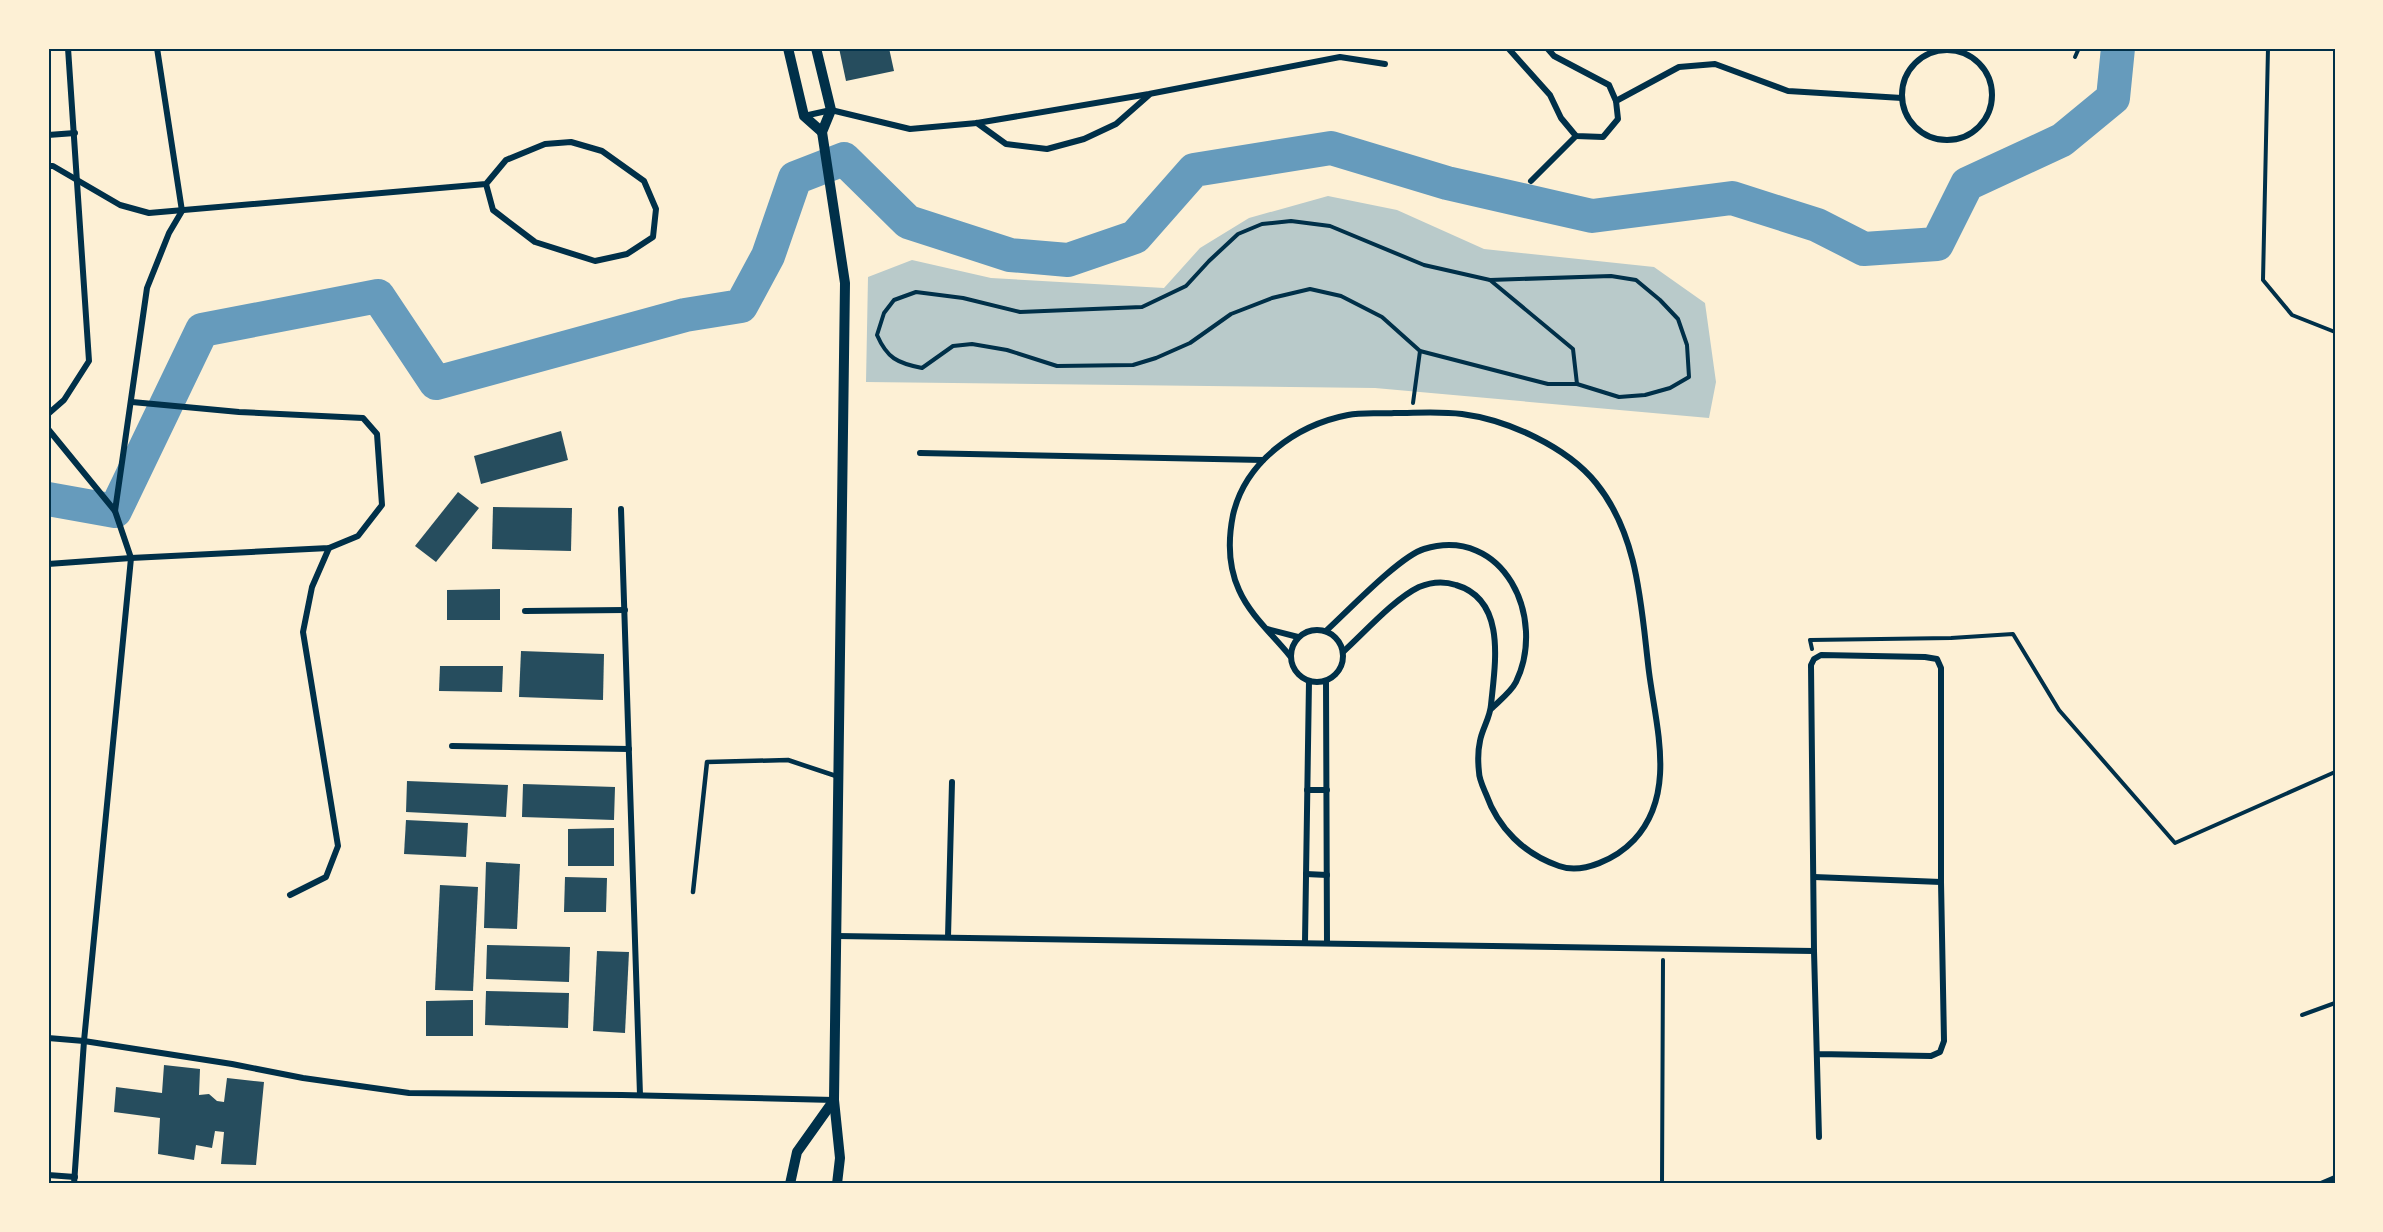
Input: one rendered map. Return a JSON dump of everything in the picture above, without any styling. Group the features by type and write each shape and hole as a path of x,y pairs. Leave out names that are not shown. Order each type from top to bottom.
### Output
{"street":[{"path":"48,414 63,400 88,361 68,48"},
{"path":"115,511 147,288 169,233 182,211 157,48"},
{"path":"788,48 804,116 822,132"},
{"path":"816,48 831,110 822,132 845,283 834,1100 840,1158 837,1184"},
{"path":"1508,48 1550,95 1561,118 1576,136"},
{"path":"1531,181 1576,136 1603,137 1618,119 1616,101 1609,85 1554,56 1547,48"},
{"path":"1948,50 1963,52 1976,60 1986,71 1992,85 1992,100 1984,120 1968,135 1953,140 1938,140 1924,135 1905,113 1902,98 1903,83 1909,69 1920,59 1933,52 1948,50"},
{"path":"804,116 831,110 910,129 978,123 1149,94 1340,57 1385,64"},
{"path":"1616,101 1679,68 1715,64 1788,91 1902,98"},
{"path":"978,123 1006,144 1047,149 1084,139 1116,124 1149,94"},
{"path":"48,135 75,133"},
{"path":"48,166 53,166 120,205 150,213 486,184 506,160 545,144 571,142 602,151 644,181 656,209 653,237 627,254 595,261 535,242 493,210 486,184"},
{"path":"48,564 329,548 358,536 382,505 377,434 363,418 239,412 132,402"},
{"path":"1412,413 1463,414 1516,429 1563,452 1596,482 1620,519 1636,567 1662,774 1654,812 1633,842 1601,863 1570,870 1543,860 1515,841 1492,810 1479,774 1480,741 1491,709 1495,633 1488,611 1478,596 1461,586 1443,581 1421,586 1404,597 1343,651 1340,669 1326,681 1309,681 1296,672 1290,656 1249,607 1238,589 1232,568 1229,535 1237,499 1263,460 1283,442 1314,424 1350,415 1412,413"},
{"path":"48,429 115,511 131,558 84,1041 74,1181 48,1175"},
{"path":"920,453 1263,460"},
{"path":"621,509 640,1095"},
{"path":"1326,631 1397,566 1422,549 1454,543 1481,551 1500,566 1515,586 1523,609 1527,631 1524,658 1515,684 1491,709"},
{"path":"290,895 326,877 338,846 303,632 312,587 329,548"},
{"path":"525,611 625,610"},
{"path":"1267,629 1298,637"},
{"path":"1290,656 1292,646 1298,637 1311,630 1326,631 1334,636 1343,651"},
{"path":"1817,1054 1930,1056 1940,1052 1944,1041 1941,668 1937,659 1821,655 1814,659 1811,665 1814,951 1819,1137"},
{"path":"1305,942 1309,681"},
{"path":"1326,681 1327,943"},
{"path":"452,746 629,749"},
{"path":"948,937 952,782"},
{"path":"1307,789 1326,790"},
{"path":"1306,874 1327,875"},
{"path":"1814,877 1941,882"},
{"path":"837,936 1814,951"},
{"path":"48,1038 84,1041 232,1064 303,1078 409,1093 640,1095 834,1100"},
{"path":"790,1184 797,1152 834,1100"},
{"path":"2321,1184 2335,1178"}],"lane":[{"path":"693,892 707,762 788,760 838,777"}],"path":[{"path":"2074,57 2079,48"},
{"path":"2268,48 2263,280 2292,315 2335,332"},
{"path":"1291,221 1330,226 1424,265 1490,280 1611,276 1636,280 1678,319 1687,345 1689,376 1670,388 1645,395 1619,397 1577,384 1548,384 1420,351 1382,317 1341,297 1310,289 1272,298 1231,314 1190,342 1156,358 1133,364 1057,366 1007,351 972,344 953,346 922,368 903,364 884,352 877,335 884,313 894,300 916,292 963,298 1020,312 1142,308 1186,286 1238,234 1262,224 1291,221"},
{"path":"1490,280 1573,349 1577,384"},
{"path":"1412,413 1420,351"},
{"path":"1814,659 1810,640 1951,638 2013,634 2059,710 2175,843 2335,772"},
{"path":"1662,1184 1663,947"},
{"path":"2302,1016 2335,1003"}],"shaded area":[{"path":"1328,196 1397,210 1484,249 1654,267 1705,303 1716,382 1709,418 1375,388 866,382 868,277 912,260 991,278 1164,288 1200,248 1249,218"}],"building":[{"path":"839,48 889,48 894,71 846,81"},
{"path":"561,431 568,460 481,484 474,456"},
{"path":"458,492 479,508 436,562 415,546"},
{"path":"493,507 572,508 571,551 492,549"},
{"path":"500,589 500,620 447,620 447,590"},
{"path":"521,651 604,654 603,700 519,697"},
{"path":"440,666 503,666 502,692 439,691"},
{"path":"407,781 508,785 506,817 406,812"},
{"path":"523,784 615,787 614,820 522,817"},
{"path":"406,820 468,823 466,857 404,854"},
{"path":"614,828 614,866 568,866 568,829"},
{"path":"486,862 520,864 517,929 484,928"},
{"path":"565,877 607,878 606,912 564,912"},
{"path":"440,885 478,887 473,991 435,990"},
{"path":"487,945 570,947 569,982 486,979"},
{"path":"597,951 629,952 625,1033 593,1031"},
{"path":"486,991 569,993 568,1028 485,1025"},
{"path":"473,1000 473,1036 426,1036 426,1001"},
{"path":"164,1065 200,1069 199,1095 209,1094 217,1101 224,1102 227,1078 264,1082 256,1165 221,1164 224,1132 215,1131 212,1148 196,1145 194,1160 158,1154 160,1118 114,1112 116,1087 162,1093"}],"waterway":[{"path":"48,499 115,511 202,330 378,296 436,383 685,315 741,306 768,256 795,178 844,159 908,222 1010,255 1068,260 1135,237 1194,170 1331,148 1447,183 1592,216 1732,198 1817,225 1864,249 1937,244 1967,184 2062,140 2113,98 2118,48"}]}
